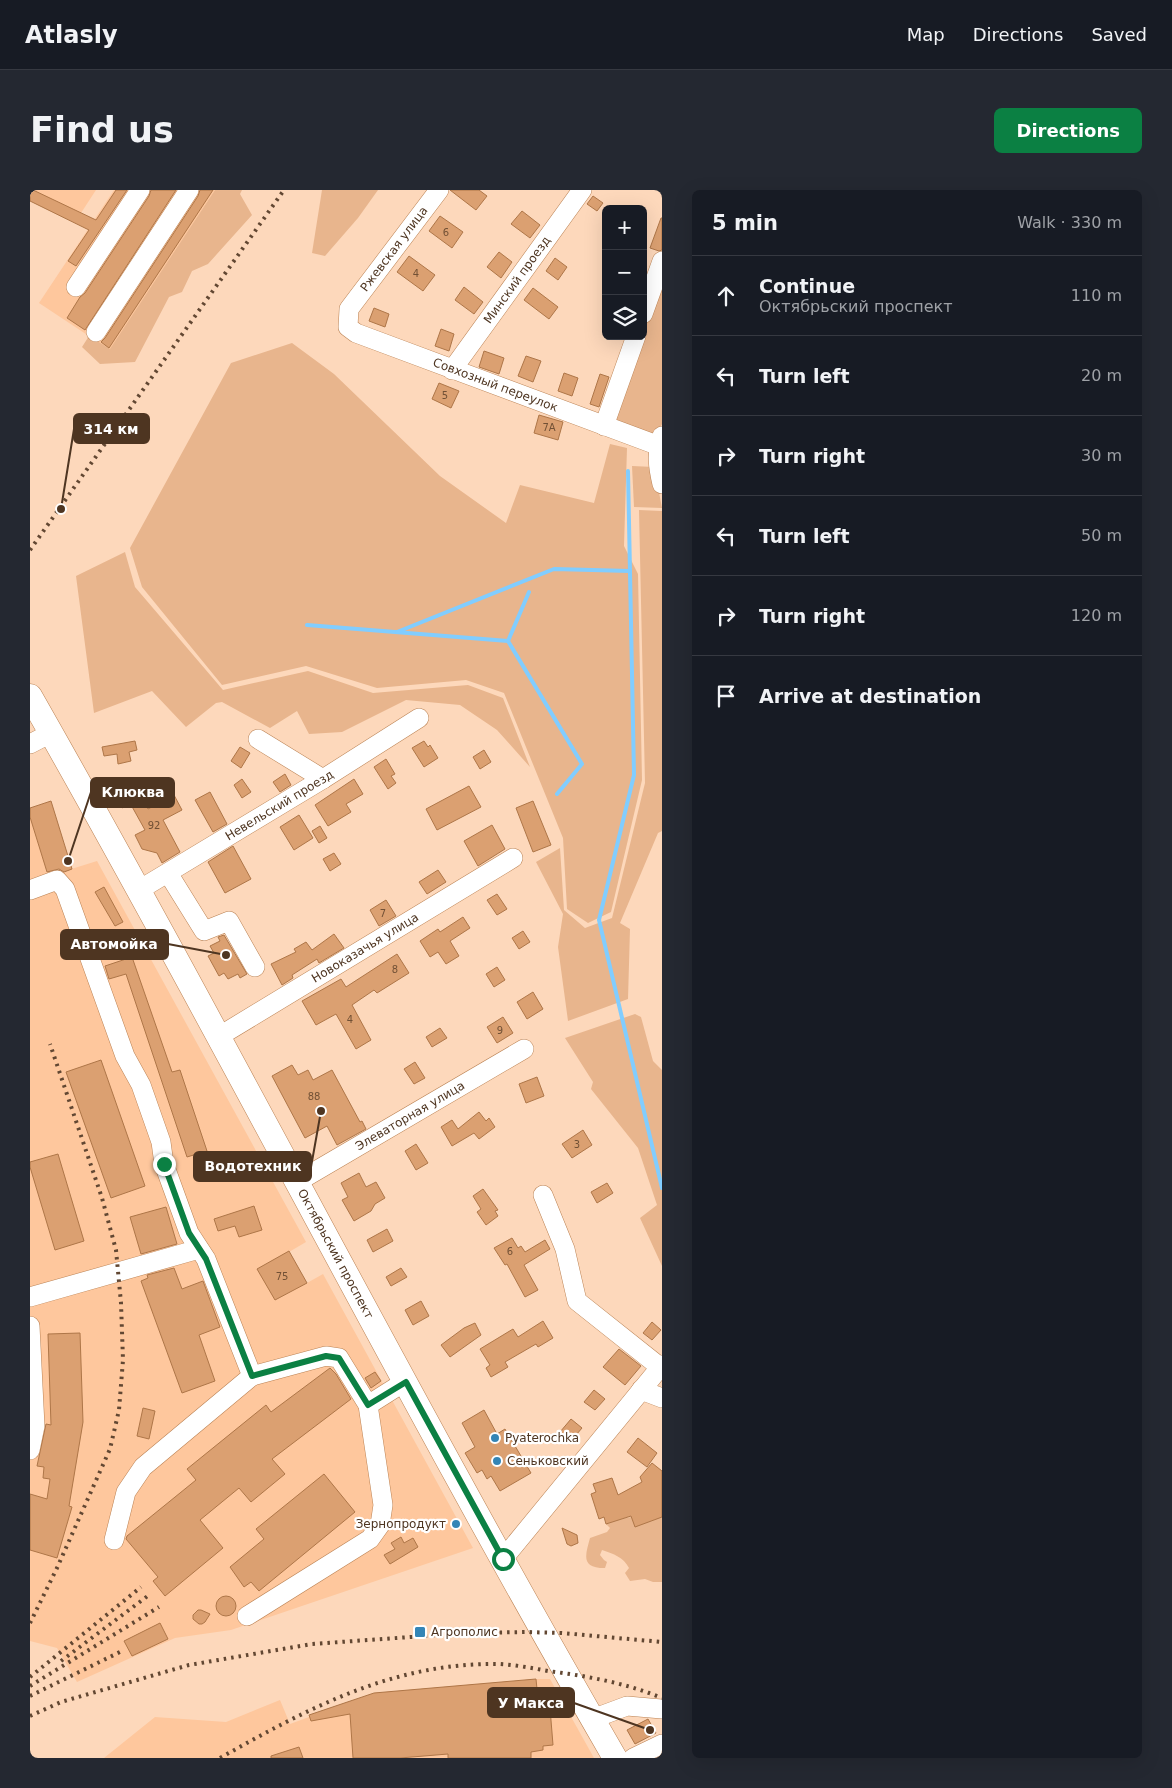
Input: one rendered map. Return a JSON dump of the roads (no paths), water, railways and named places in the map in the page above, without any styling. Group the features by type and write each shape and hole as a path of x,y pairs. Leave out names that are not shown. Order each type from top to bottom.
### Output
{"main road":[{"name":"Октябрьский проспект","path":"30,696 139,890 503,1559 615,1758"}],"street":[{"path":"76,287 140,190"},
{"path":"96,332 189,190"},
{"name":"Ржевская улица","path":"349,309 439,190"},
{"name":"Минский проезд","path":"452,370 582,190"},
{"path":"647,303 662,261"},
{"name":"Совхозный переулок","path":"349,309 348,326 356,333 604,426 661,443"},
{"path":"604,426 635,340"},
{"path":"661,443 658,464 662,484"},
{"name":"Невельский проезд","path":"139,890 323,779 419,718"},
{"path":"30,744 51,733"},
{"path":"258,739 323,779"},
{"name":"Новоказачья улица","path":"218,1037 512,858"},
{"path":"168,873 204,931 229,921 255,967"},
{"path":"30,890 57,880 66,889 125,1056 141,1085 161,1142 164,1164 189,1233 206,1259 252,1376"},
{"name":"Элеваторная улица","path":"297,1182 524,1049"},
{"path":"503,1559 661,1366 577,1301 566,1249 543,1195"},
{"path":"30,1297 199,1249"},
{"path":"30,1326 35,1426 30,1450"},
{"path":"114,1540 126,1492 142,1467 252,1376 326,1356 339,1358 368,1405 383,1505 380,1525 370,1538 247,1616"},
{"path":"368,1405 406,1382"},
{"path":"641,1390 662,1398"},
{"path":"592,1719 627,1706 662,1709"},
{"path":"633,1758 662,1744"}],"waterway":[{"path":"628,471 634,775 599,920 662,1188"},
{"path":"397,632 554,569 630,571"},
{"path":"508,641 529,592"},
{"path":"307,625 508,641 582,764 557,794"}],"railway":[{"path":"30,550 284,190"},
{"path":"30,1623 57,1568 110,1449 119,1410 123,1360 121,1303 116,1250 102,1198 50,1044"},
{"path":"30,1677 141,1587"},
{"path":"61,1661 149,1595"},
{"path":"30,1686 159,1607"},
{"path":"30,1716 61,1702 189,1665 312,1644 467,1633 526,1632 562,1633 662,1642"},
{"path":"30,1696 124,1650"},
{"path":"220,1758 286,1722 354,1692 388,1680 424,1671 461,1665 506,1664 577,1675 620,1684 662,1698"}],"place":[{"name":"314 км","path":"61,509"},
{"name":"Клюква","path":"68,861"},
{"name":"Автомойка","path":"226,955"},
{"name":"Водотехник","path":"321,1111"},
{"name":"Pyaterochka","path":"495,1438"},
{"name":"Сеньковский","path":"497,1461"},
{"name":"Зернопродукт","path":"456,1524"},
{"name":"Агрополис","path":"420,1632"},
{"name":"У Макса","path":"650,1730"}]}
